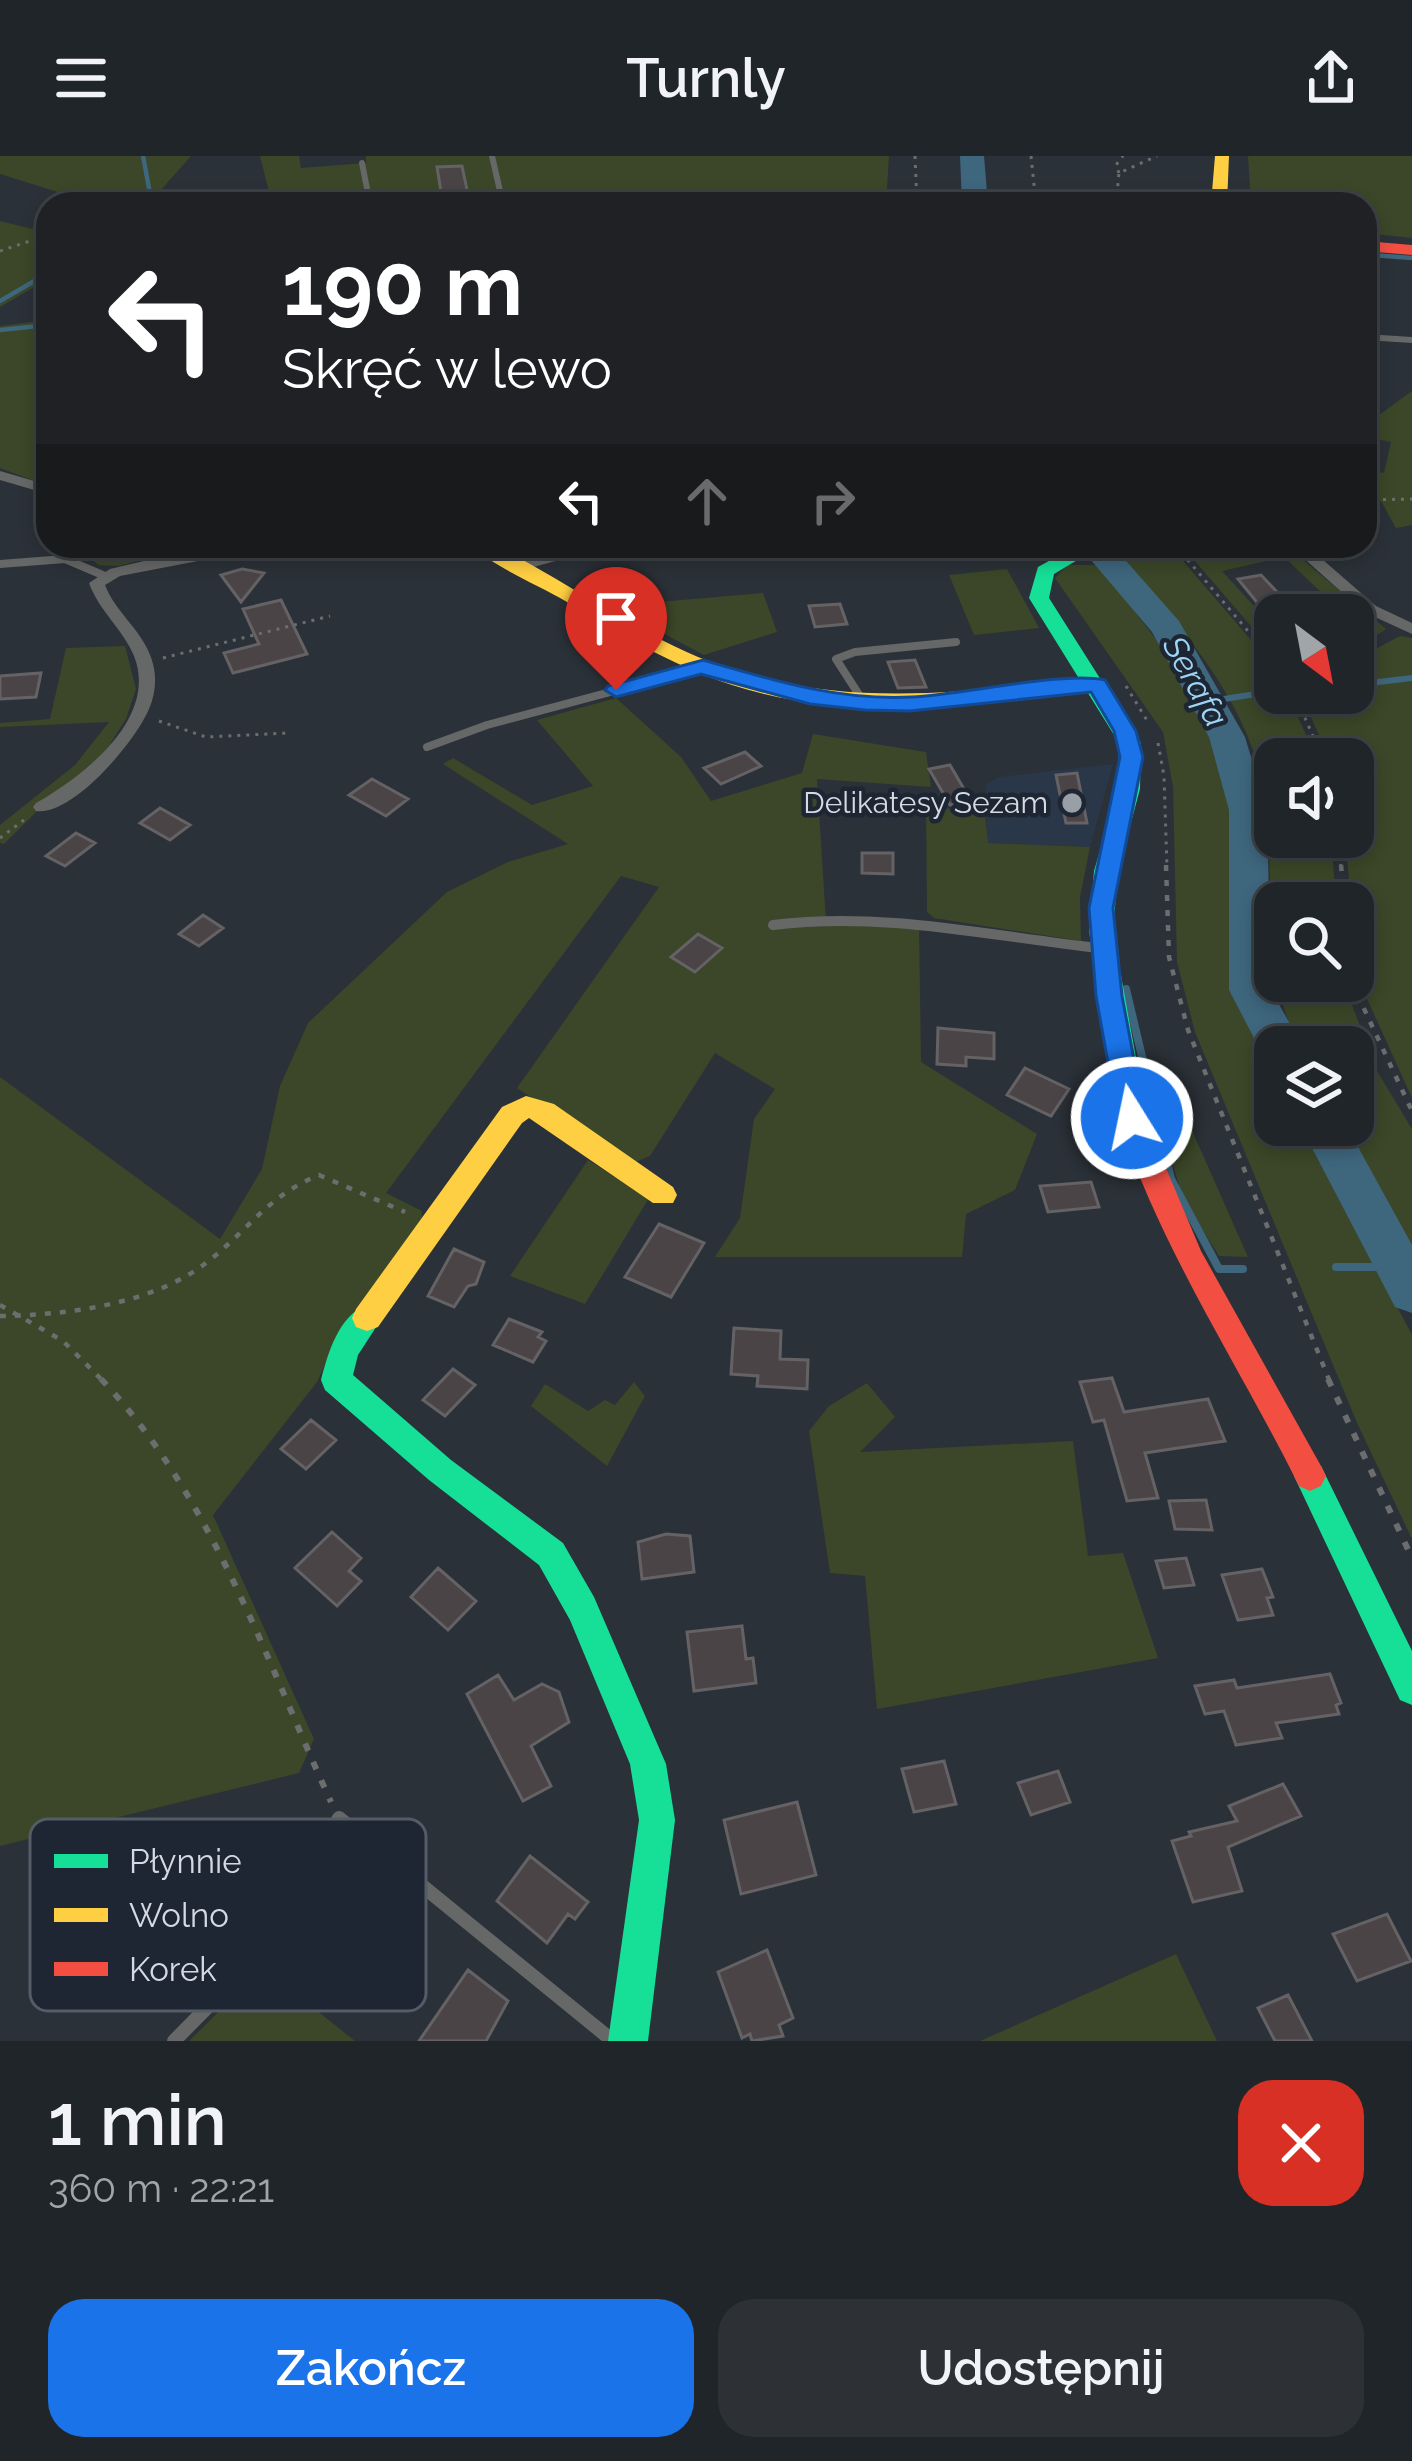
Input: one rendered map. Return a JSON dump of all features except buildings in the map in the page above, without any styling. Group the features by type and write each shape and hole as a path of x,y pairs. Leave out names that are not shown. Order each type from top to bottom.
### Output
{"street":[{"path":"1377,247 1412,250"},
{"path":"0,475 36,486"},
{"path":"42,807 121,746 139,708 146,662 97,583 105,576 185,558"},
{"path":"508,558 639,636 703,667 734,680 810,698 910,704 1109,683"},
{"path":"1069,558 1052,568 1042,604 1109,683 1132,757 1129,789 1102,891 1103,948 1132,1118 1155,1192 1281,1414 1412,1688"},
{"path":"1311,558 1356,599 1412,629"},
{"path":"628,2041 657,1820 648,1764 582,1609 550,1554 440,1470 336,1380 344,1350 512,1114 526,1107 544,1112 663,1195"}],"lane":[{"path":"492,156 500,192"},
{"path":"362,163 368,192"},
{"path":"1377,338 1412,340"},
{"path":"526,566 552,558"},
{"path":"0,564 65,559 105,576"},
{"path":"865,704 836,659 855,652 956,643"},
{"path":"427,747 487,725 703,667"},
{"path":"773,925 817,917 929,920 1002,937 1103,948"},
{"path":"426,1888 613,2041"},
{"path":"174,2041 204,2011"}],"path":[{"path":"915,156 916,192"},
{"path":"1031,156 1035,192"},
{"path":"1117,192 1116,164 1121,156"},
{"path":"1119,173 1157,156"},
{"path":"0,251 36,239"},
{"path":"1377,500 1412,499"},
{"path":"1037,558 1052,568"},
{"path":"1187,558 1254,638"},
{"path":"146,662 330,616"},
{"path":"1109,683 1157,740 1164,776 1169,957 1188,1030 1353,1440 1412,1558"},
{"path":"139,708 195,738 234,740 288,733"},
{"path":"0,838 42,807"},
{"path":"1361,1002 1412,1111"},
{"path":"0,1316 139,1297 208,1263 279,1189 319,1175 436,1225"},
{"path":"0,1305 11,1316 68,1344 177,1476 339,1817"}],"shaded area":[{"path":"1113,764 1090,847 987,843 986,785 999,777"}],"green space":[{"path":"0,156 191,156 160,192 58,192 0,174"},
{"path":"260,156 299,156 301,168 366,163 366,156 889,156 887,192 269,192"},
{"path":"1248,156 1412,156 1412,238 1377,234 1377,192 1250,192"},
{"path":"0,221 36,230 36,286 0,307"},
{"path":"36,322 36,482 0,468 0,326"},
{"path":"1412,391 1412,525 1396,528 1381,501 1377,502 1377,472 1384,473 1391,442 1377,439 1379,415"},
{"path":"89,558 150,558 118,566 99,565"},
{"path":"1115,558 1180,558 1254,644 1254,714 1297,714 1307,738 1254,738 1254,756 1231,702 1186,636"},
{"path":"1192,558 1280,558 1222,571 1254,606 1254,630"},
{"path":"1285,558 1300,558 1344,594 1323,594"},
{"path":"1068,565 1099,565 1185,677 1216,749 1238,820 1236,1000 1254,1035 1254,1146 1313,1146 1412,1335 1412,1539 1358,1425 1195,1032 1177,962 1173,787 1163,732 1055,578"},
{"path":"1007,569 1039,628 974,635 949,575"},
{"path":"763,593 777,632 704,655 612,606"},
{"path":"1374,619 1386,629 1374,632"},
{"path":"1400,636 1412,638 1412,1098 1369,1002 1374,1002 1374,882 1349,882 1347,858 1374,858 1374,738 1320,738 1310,714 1374,714 1374,650"},
{"path":"125,646 136,689 126,719 101,758 0,843 0,825 75,765 109,722 0,727 0,723 50,719 66,648"},
{"path":"616,698 681,757 711,801 802,773 813,734 926,752 931,787 817,779 826,922 919,925 921,1062 1037,1134 1015,1190 966,1214 962,1257 715,1257 740,1218 754,1119 775,1089 715,1053 650,1156 631,1164 517,1088 659,887 621,876 386,1193 422,1211 421,1231 335,1343 317,1382 213,1515 314,1739 299,1773 111,1819 30,1819 30,1839 0,1846 0,1077 220,1239 262,1169 280,1086 308,1023 447,892 508,862 568,844 443,764 453,758 532,805 593,786 537,720"},
{"path":"926,800 945,809 984,805 988,843 1090,847 1080,897 1081,941 934,918 927,912"},
{"path":"1269,858 1333,858 1334,882 1270,882"},
{"path":"1284,1002 1351,1002 1360,1026 1291,1026"},
{"path":"1374,1063 1412,1129 1412,1257 1352,1146 1374,1146"},
{"path":"1190,1126 1248,1257 1219,1256 1184,1201 1161,1127"},
{"path":"588,1160 649,1198 585,1304 510,1276"},
{"path":"634,1382 645,1396 607,1466 531,1406 545,1384 588,1411 605,1400 615,1405"},
{"path":"867,1383 895,1417 860,1452 1073,1441 1088,1556 1123,1553 1158,1658 877,1709 865,1576 830,1573 809,1431 829,1406"},
{"path":"1176,1954 1217,2041 980,2041"},
{"path":"219,2011 317,2011 355,2041 189,2041"}],"waterway":[{"path":"143,156 150,192"},
{"name":"Serafa","path":"972,156 974,192"},
{"path":"1377,255 1412,258"},
{"path":"0,301 36,280"},
{"path":"0,330 36,326"},
{"name":"Serafa","path":"1106,558 1167,628 1227,737 1248,810 1250,990 1270,1026"},
{"path":"1374,683 1412,678"},
{"path":"1211,701 1254,694"},
{"path":"1126,989 1171,1179 1219,1269 1243,1269"},
{"name":"Serafa","path":"1334,1146 1412,1292"},
{"path":"1336,1267 1399,1267"}],"traffic: fast":[{"path":"1069,558 1045,571 1039,598 1130,743 1129,789 1106,871 1101,931 1134,1124"},
{"path":"367,1318 344,1350 336,1380 440,1470 551,1554 582,1609 648,1764 657,1820 628,2041"},
{"path":"1310,1476 1412,1688"}],"traffic: slow":[{"path":"1220,192 1222,156"},
{"path":"505,558 691,662 740,681 790,692 892,701 1098,685"},
{"path":"367,1318 512,1115 526,1107 544,1112 663,1195"}],"traffic: jam":[{"path":"1377,247 1412,250"},
{"path":"1134,1124 1169,1216 1310,1476"}],"place":[{"name":"Delikatesy Sezam","path":"1072,803"}],"route":[{"path":"616,690 703,667 734,680 810,698 865,704 910,704 1098,685 1125,731 1132,757 1101,908 1109,996 1132,1118"}]}
